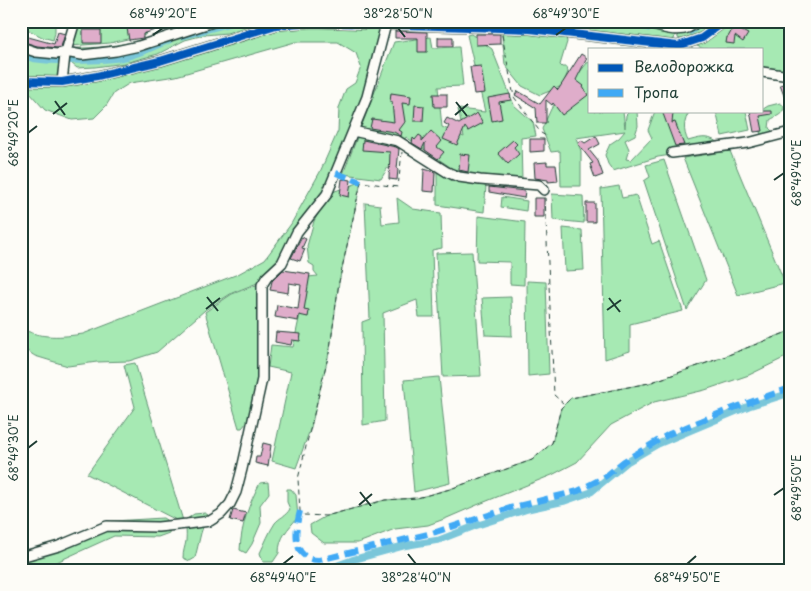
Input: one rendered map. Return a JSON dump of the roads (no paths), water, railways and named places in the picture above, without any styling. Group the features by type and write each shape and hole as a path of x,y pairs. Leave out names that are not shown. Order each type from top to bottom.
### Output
{"street":[{"path":"62,82 65,54 75,21"},
{"path":"21,47 36,52 82,54 139,46 216,21"},
{"path":"640,21 666,28 684,30 692,26 696,21"},
{"path":"21,81 62,82 124,71 260,30 293,22 501,27 680,47 702,38 725,21"},
{"path":"21,557 59,546 106,526 158,527 210,521 221,514 230,504 236,492 242,469 262,379 262,285 267,277 282,263 304,221 327,194 367,97 389,23"},
{"path":"764,72 790,76"},
{"path":"353,131 393,139 453,175 480,180 539,185 544,190"},
{"path":"672,153 748,143 790,132"}],"waterway":[{"path":"182,36 237,21"},
{"path":"622,21 649,28"},
{"path":"691,31 705,21"},
{"path":"21,53 28,57 47,60 117,58 137,54 169,40"},
{"path":"324,570 403,546 439,540 528,509 565,501 591,492 627,462 658,444 749,406 790,393"}]}
